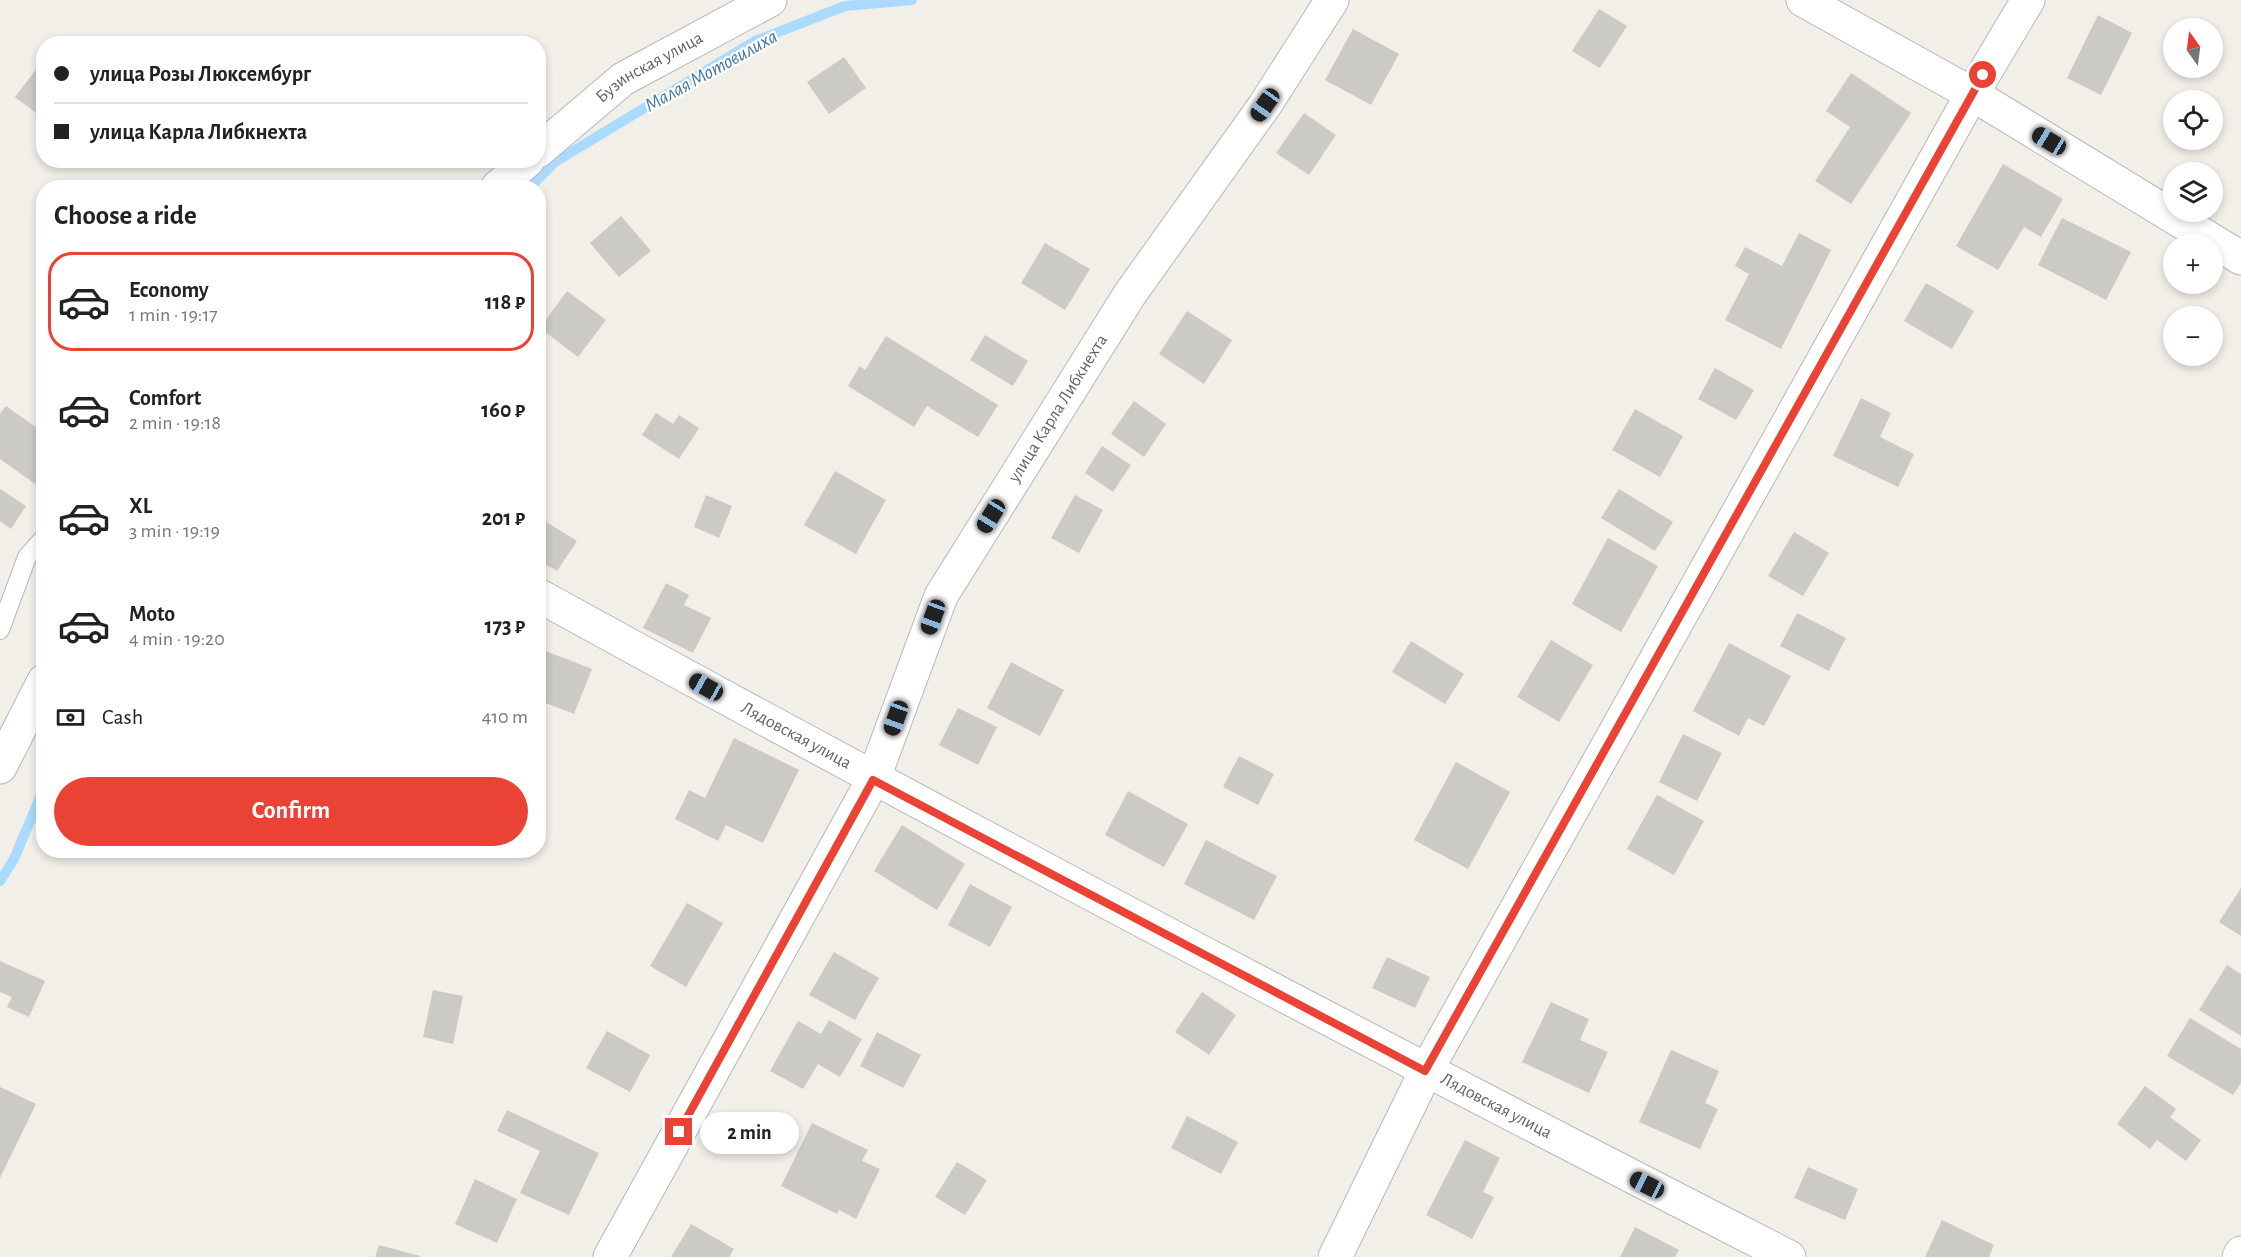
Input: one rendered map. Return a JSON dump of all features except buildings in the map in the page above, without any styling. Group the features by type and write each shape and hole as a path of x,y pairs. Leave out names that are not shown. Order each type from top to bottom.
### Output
{"street":[{"name":"Бузинская улица","path":"546,145 623,79 770,0"},
{"name":"улица Карла Либкнехта","path":"610,1257 873,780 941,596 1130,294 1265,105 1332,0"},
{"path":"1803,0 1972,94 2241,258"},
{"path":"1335,1257 1425,1071 1972,94 2028,0"},
{"path":"506,180 519,168"},
{"name":"Лядовская улица","path":"546,599 873,780 1425,1071 1789,1257"},
{"path":"0,767 36,697"}],"lane":[{"path":"0,630 27,557 36,547"}],"waterway":[{"name":"Малая Мотовилиха","path":"537,180 555,162 755,41 845,6 912,0"},
{"name":"Малая Мотовилиха","path":"0,881 14,859 36,807"}],"route":[{"path":"679,1132 873,780 1425,1071 1983,75"}]}
